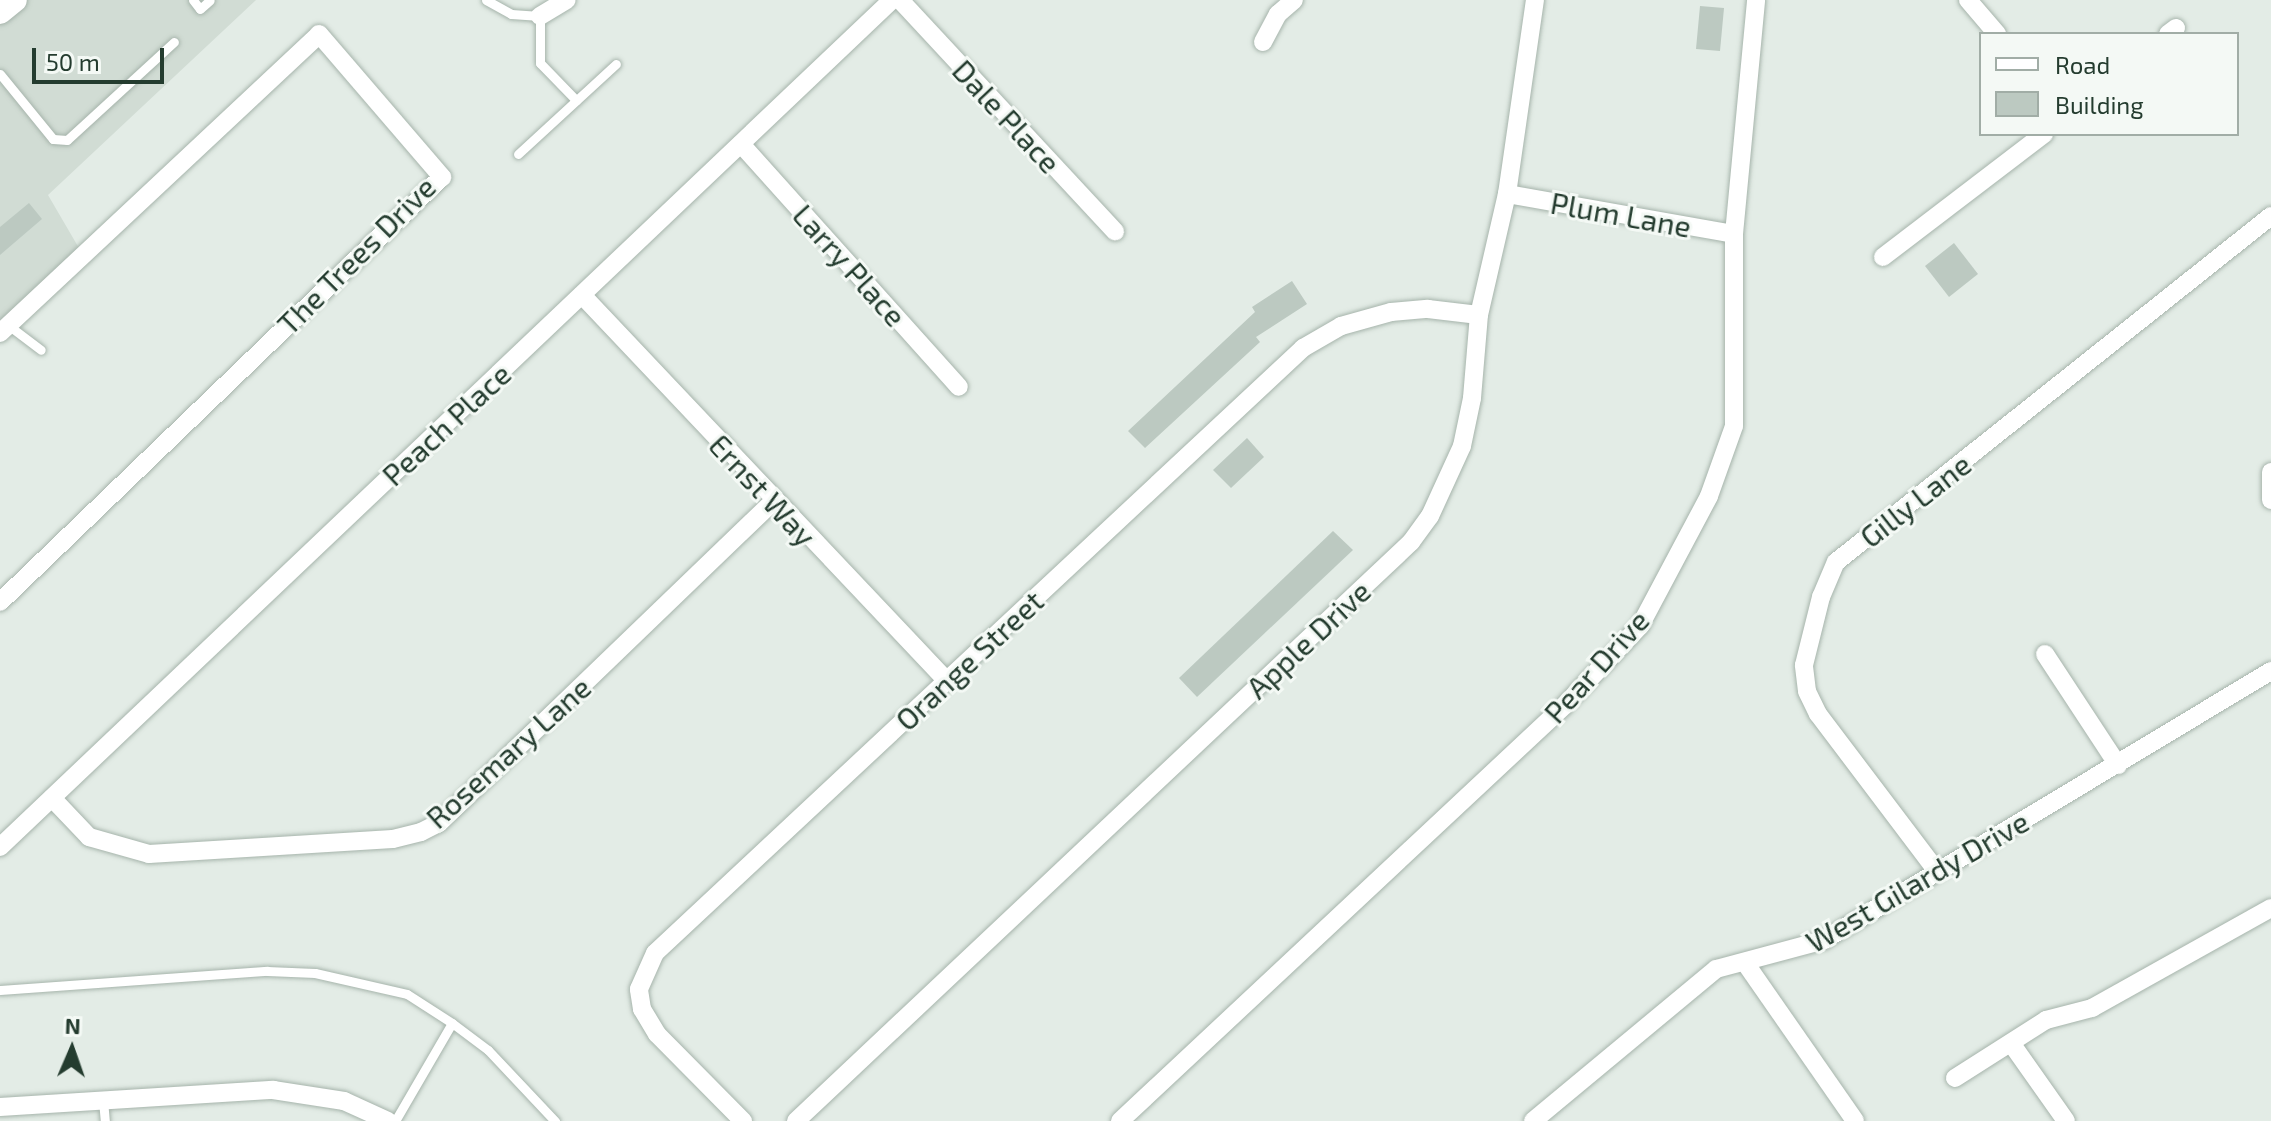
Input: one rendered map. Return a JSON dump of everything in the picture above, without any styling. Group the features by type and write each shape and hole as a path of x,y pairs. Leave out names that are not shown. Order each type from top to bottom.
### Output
{"main road":[{"path":"0,12 15,0"}],"street":[{"path":"540,16 567,0"},
{"name":"Peach Place","path":"0,847 892,0"},
{"name":"Dale Place","path":"900,0 1115,231"},
{"path":"1263,42 1278,14 1294,0"},
{"name":"Apple Drive","path":"796,1121 1411,542 1430,516 1462,446 1479,315 1507,194 1535,0"},
{"name":"Pear Drive","path":"1120,1121 1565,705 1640,626 1709,496 1734,426 1734,234 1756,0"},
{"path":"1968,0 1995,32"},
{"name":"The Trees Drive","path":"0,602 442,177 319,34 4,329"},
{"path":"1883,257 2041,136"},
{"name":"Larry Place","path":"741,144 959,387"},
{"name":"Plum Lane","path":"1507,194 1734,234"},
{"name":"Gilly Lane","path":"1936,870 1818,714 1807,691 1804,665 1821,597 1836,562 2271,216"},
{"name":"Ernst Way","path":"582,295 773,502 947,681"},
{"name":"Orange Street","path":"743,1121 657,1034 642,1009 644,971 655,953 1303,348 1341,326 1391,312 1428,309 1479,315"},
{"path":"2271,472 2271,500"},
{"name":"Rosemary Lane","path":"52,798 89,837 149,854 393,839 421,832 439,823 773,502"},
{"path":"2045,654 2118,765"},
{"name":"West Gilardy Drive","path":"1533,1121 1680,995 1716,969 1746,964 1824,940 2271,671"},
{"path":"1955,1078 2046,1020 2092,1008 2271,908"},
{"path":"1746,964 1855,1121"},
{"path":"2011,1043 2066,1121"},
{"path":"0,1107 234,1091 308,1092 388,1121"}],"lane":[{"path":"193,0 200,9 210,0"},
{"path":"486,0 502,11 540,16 540,63 576,100"},
{"path":"0,74 53,139 67,140 174,42"},
{"path":"518,154 616,64"},
{"path":"4,329 41,350"},
{"path":"0,990 267,971 357,978 407,994 452,1023 488,1050 555,1121"},
{"path":"395,1121 452,1023"},
{"path":"103,1100 105,1121"}],"shaded area":[{"path":"15,0 256,0 48,195 83,255 0,333 0,12"}],"building":[{"path":"1700,6 1724,8 1720,51 1696,49"},
{"path":"29,203 42,219 0,255 0,227"},
{"path":"1954,243 1978,274 1949,297 1925,266"},
{"path":"1292,281 1307,304 1256,337 1260,342 1145,448 1128,431 1255,312 1252,307"},
{"path":"1247,438 1264,457 1231,488 1213,470"},
{"path":"1333,531 1353,550 1197,697 1179,678"}]}
